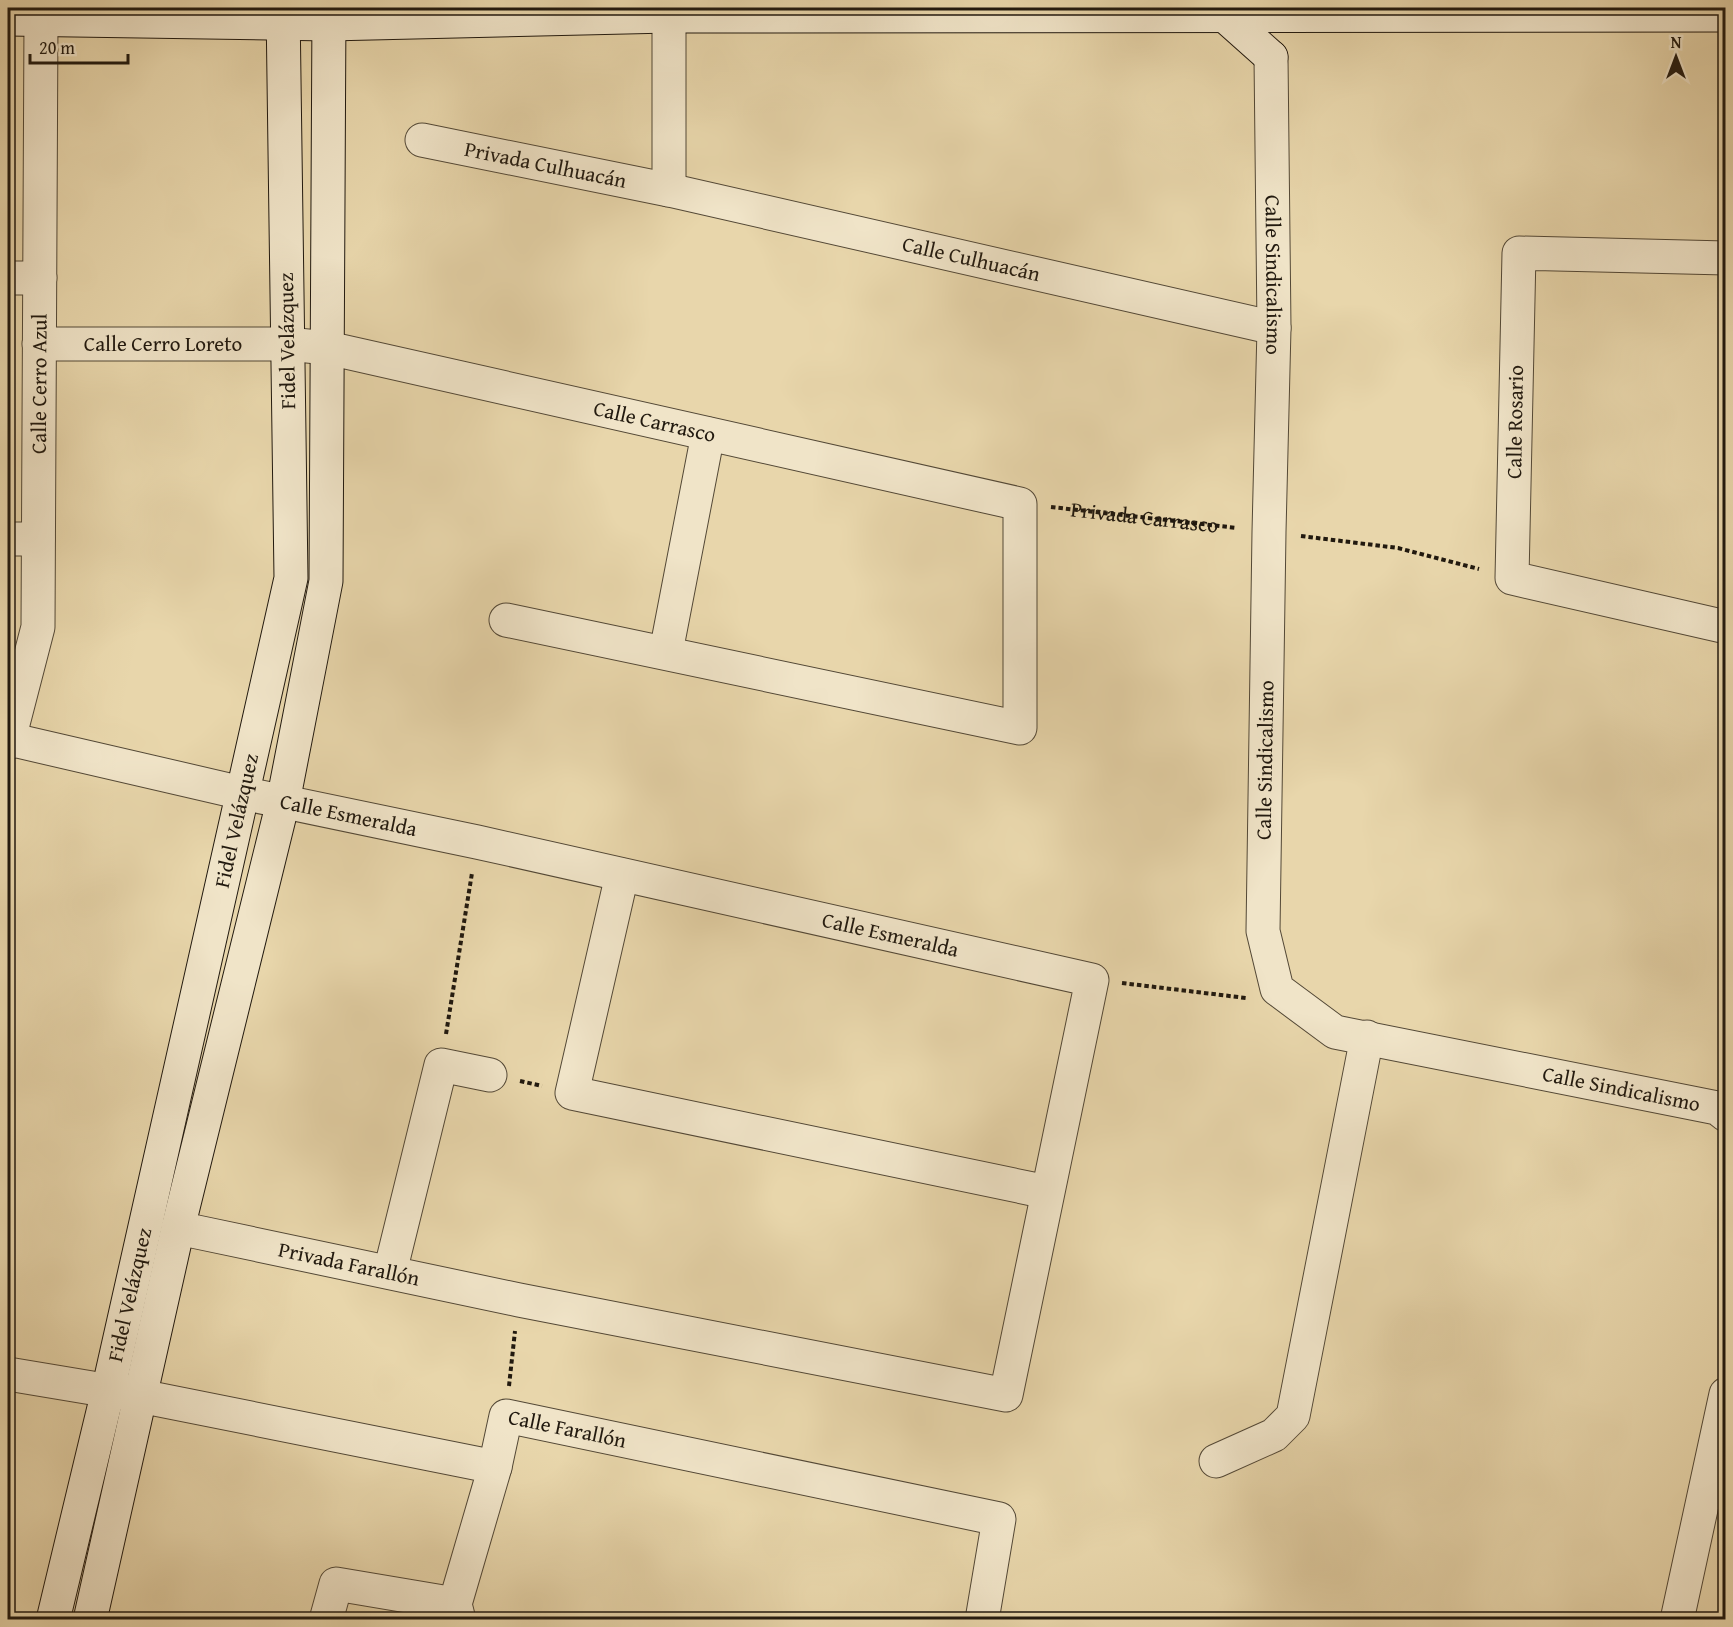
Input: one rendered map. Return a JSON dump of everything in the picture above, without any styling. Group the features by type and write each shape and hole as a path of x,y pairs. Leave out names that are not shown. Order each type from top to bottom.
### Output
{"street":[{"path":"8,19 1270,11 1591,11 1725,15"},
{"name":"Calle Sindicalismo","path":"1270,11 1274,328 1263,931 1277,989 1335,1032 1717,1108 1725,1114"},
{"path":"1225,12 1271,57"},
{"name":"Fidel Velázquez","path":"53,1620 108,1391 291,578 284,16"},
{"name":"Fidel Velázquez","path":"90,1620 178,1228 283,802 326,581 329,16"},
{"path":"669,16 669,190"},
{"name":"Calle Cerro Azul","path":"8,741 38,627 23,539 39,344 41,19"},
{"name":"Privada Culhuacán","path":"422,140 669,190"},
{"name":"Calle Culhuacán","path":"669,190 1274,328"},
{"name":"Calle Rosario","path":"1512,578 1519,253 1725,258"},
{"path":"8,278 40,278"},
{"name":"Calle Cerro Loreto","path":"39,344 287,344"},
{"name":"Calle Carrasco","path":"287,344 328,348 1020,504"},
{"path":"666,652 708,434"},
{"path":"506,620 1020,728 1020,504"},
{"path":"1512,578 1725,627"},
{"name":"Calle Esmeralda","path":"8,741 477,842 1092,980"},
{"path":"622,875 572,1093 1047,1192 1092,980"},
{"path":"1216,1461 1274,1435 1293,1416 1367,1037"},
{"path":"390,1272 441,1065 490,1075"},
{"name":"Privada Farallón","path":"178,1228 519,1300 1006,1395 1047,1192"},
{"path":"8,1374 140,1396 495,1467"},
{"path":"1677,1620 1725,1394"},
{"name":"Calle Farallón","path":"457,1612 506,1416 999,1519 982,1620"},
{"path":"326,1620 336,1584 457,1612"}],"path":[{"name":"Privada Carrasco","path":"1020,504 1398,548 1512,578"},
{"path":"441,1065 477,842"},
{"path":"1092,980 1298,1004"},
{"path":"490,1075 572,1093"},
{"path":"506,1416 519,1300"}]}
